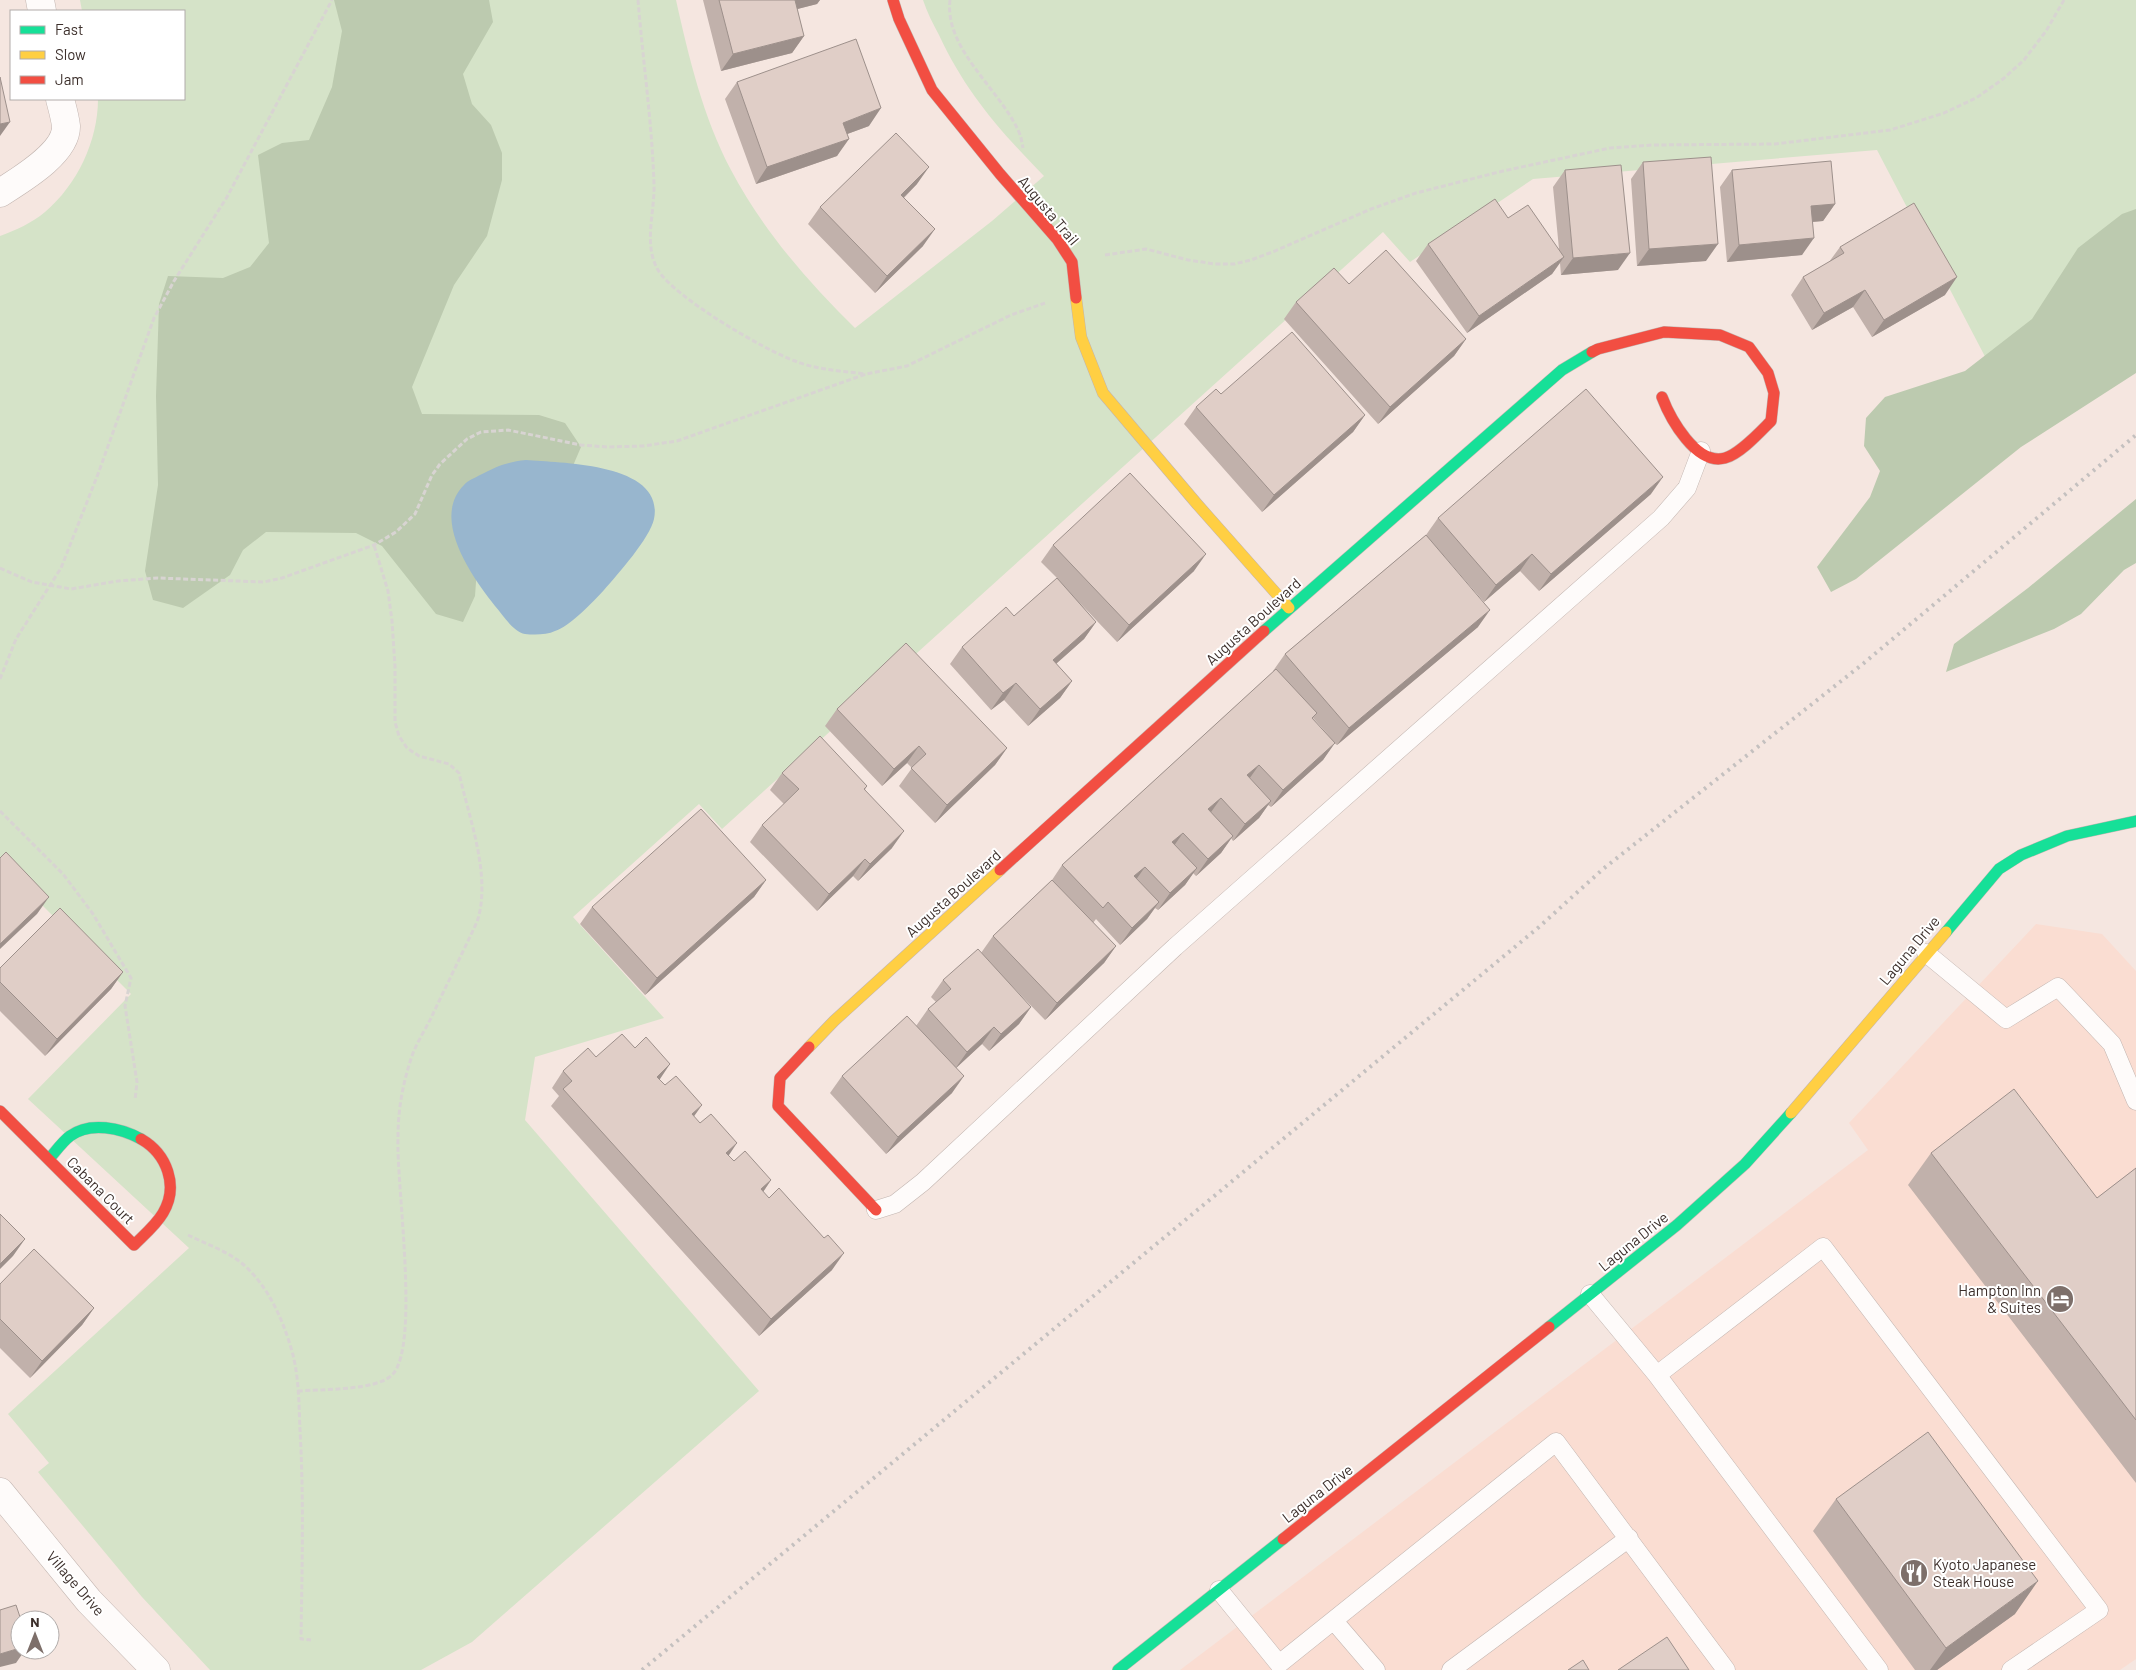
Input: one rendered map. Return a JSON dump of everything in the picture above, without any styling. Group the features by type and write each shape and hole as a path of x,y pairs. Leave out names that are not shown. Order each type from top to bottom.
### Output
{"street":[{"name":"Augusta Trail","path":"893,0 899,20 932,90 1000,174 1057,239 1072,262 1081,337 1103,393 1197,504 1289,608"},
{"path":"0,193 39,168 59,146 66,127 60,100"},
{"name":"Augusta Boulevard","path":"876,1210 778,1106 780,1078 834,1021 1289,608 1562,370 1598,350 1664,332 1720,335 1749,347 1768,374 1774,393 1771,421 1744,445 1725,458 1707,456 1688,441 1673,423 1662,397"},
{"name":"Laguna Drive","path":"1118,1670 1677,1225 1745,1164 1796,1108 1999,869 2028,851 2095,829 2136,821"},
{"name":"Cabana Court","path":"0,1111 134,1245 166,1209 171,1190 168,1167 156,1148 136,1135 115,1128 95,1128 75,1133 49,1159"},
{"name":"Village Drive","path":"0,1492 148,1668"}],"lane":[{"path":"876,1210 896,1204 922,1182 1175,947 1661,518 1688,488 1701,451"},
{"path":"1926,953 2006,1019 2058,987 2112,1044 2136,1101"},
{"path":"1657,1375 1823,1248 2099,1610 2011,1670"},
{"path":"1590,1294 1657,1375 1879,1670"},
{"path":"1219,1590 1279,1668 1334,1621 1556,1442 1726,1670"},
{"path":"1451,1670 1629,1538"},
{"path":"1334,1621 1376,1670"}],"path":[{"path":"0,679 16,639 61,568 154,318 174,281 227,197 332,0"},
{"path":"638,0 654,186 651,218 651,251 658,270 675,290 732,328 794,361 823,369 866,374"},
{"path":"950,0 948,13 955,35 1019,132 1024,151 1000,174"},
{"path":"1072,262 1124,251 1146,249 1188,260 1216,264 1234,264 1267,254 1371,209 1416,193 1494,173 1610,148 1652,145 1775,144 1890,130 1944,113 1976,98 2003,79 2024,60 2046,31 2064,0"},
{"path":"0,568 32,582 50,587 71,589 118,581 158,578 264,582 282,578 374,545 396,532 415,514 432,475 440,464 467,439 481,432 508,430 581,445 607,447 643,446 677,441 866,374 907,366 1011,315 1046,303 1076,300"},
{"path":"298,1391 375,1384 388,1379 398,1365 402,1355 404,1242 398,1168 398,1117 402,1094 410,1061 477,922 481,911 483,892 481,872 459,773 449,764 419,756 407,748 398,736 396,722 396,666 392,622 388,591 374,545"},
{"path":"0,812 64,874 93,914 131,978 125,1006 137,1082 135,1104 125,1131"},
{"path":"158,1219 244,1264 260,1283 274,1305 293,1355 298,1391 303,1534 301,1639 311,1640"}],"shaded area":[{"path":"2036,924 2102,934 2136,971 2136,1659 2120,1670 1180,1670 1868,1150 1849,1123"}],"green space":[{"path":"80,0 676,0 692,65 712,129 743,192 787,254 855,328 992,221 1044,176 999,127 972,93 949,56 923,0 2136,0 2136,292 1991,368 1877,150 1533,179 1410,262 1383,232 722,829 699,804 573,917 664,1018 535,1057 525,1120 759,1391 472,1642 421,1670 210,1670 142,1597 38,1472 49,1463 8,1414 189,1248 28,1099 131,994 0,863 0,236 24,226 40,216 67,189 84,161 90,146 97,115 98,100 185,100 185,10 82,10"},
{"path":"334,0 489,0 493,22 463,74 472,104 491,125 502,153 502,180 487,236 454,285 412,387 422,414 539,415 565,423 581,447 569,475 479,540 475,596 463,622 436,614 382,546 356,533 266,532 243,550 230,575 183,608 153,600 145,571 158,485 156,396 159,304 168,276 223,278 250,267 269,243 258,155 282,143 309,140 332,87 342,31"},
{"path":"2136,209 2136,373 2021,447 1856,579 1831,592 1817,567 1870,497 1880,471 1864,446 1866,418 1885,397 1965,371 2032,319 2078,248 2122,214"},
{"path":"2136,499 2136,563 2124,570 2081,614 2054,629 1946,672 1954,644 2028,588"}],"water":[{"path":"526,460 585,465 608,470 628,477 644,487 653,501 654,519 651,527 633,556 617,575 594,600 561,629 540,634 525,634 516,630 508,623 486,594 458,548 451,514 455,499 467,482 502,465"}],"building":[{"path":"719,0 795,0 804,36 733,54"},
{"path":"856,39 881,108 843,123 849,139 767,167 737,82"},
{"path":"0,77 10,122 0,124"},
{"path":"896,133 929,167 901,195 935,229 887,276 820,207"},
{"path":"1711,157 1718,244 1649,249 1643,162"},
{"path":"1831,161 1835,204 1811,206 1814,238 1739,245 1732,170"},
{"path":"1621,165 1630,253 1573,258 1565,170"},
{"path":"1495,199 1508,218 1528,205 1564,257 1479,316 1428,244"},
{"path":"1914,203 1957,277 1884,320 1865,290 1824,313 1803,277 1844,253 1840,247"},
{"path":"1386,250 1466,339 1390,407 1296,302 1334,268 1349,284"},
{"path":"1292,332 1365,415 1274,495 1196,407 1216,389 1221,394"},
{"path":"1586,389 1663,477 1551,574 1532,554 1496,585 1438,518"},
{"path":"1130,473 1206,554 1129,625 1053,545"},
{"path":"1426,535 1490,610 1349,728 1285,654"},
{"path":"1057,578 1096,622 1053,660 1072,681 1040,709 1016,683 1003,693 962,647 1006,607 1014,616"},
{"path":"906,643 1007,748 947,805 911,768 926,754 919,746 894,769 837,709"},
{"path":"1276,669 1317,713 1312,718 1335,743 1283,790 1259,765 1247,775 1271,801 1245,824 1221,798 1208,809 1233,836 1208,859 1183,833 1172,842 1197,868 1170,893 1145,867 1134,876 1159,902 1132,928 1108,902 1103,908 1062,865"},
{"path":"820,736 867,786 864,789 904,831 870,864 865,859 829,894 762,825 799,789 782,773"},
{"path":"701,809 766,880 657,978 592,907"},
{"path":"6,852 49,897 0,944 0,858"},
{"path":"1052,880 1116,946 1057,1003 993,936"},
{"path":"60,908 123,972 57,1039 0,982 0,968"},
{"path":"978,949 1031,1007 1001,1034 994,1027 967,1052 928,1009 951,989 943,980"},
{"path":"907,1016 964,1076 898,1137 842,1076"},
{"path":"622,1034 635,1048 646,1037 670,1064 657,1077 665,1085 676,1076 702,1105 692,1114 700,1123 711,1114 737,1143 726,1153 734,1161 745,1151 771,1180 761,1189 769,1198 779,1188 824,1238 828,1235 844,1253 771,1319 563,1089 572,1081 563,1071 588,1048 596,1057"},
{"name":"Hampton Inn & Suites","path":"2014,1089 2097,1198 2136,1168 2136,1420 1931,1153"},
{"path":"0,1214 25,1239 0,1264"},
{"path":"34,1249 94,1308 42,1361 0,1319 0,1284"},
{"name":"Kyoto Japanese Steak House","path":"1928,1432 2038,1581 1946,1648 1836,1499"},
{"path":"16,1605 18,1610 10,1610 10,1651 0,1654 0,1610"},
{"path":"1667,1637 1689,1670 1618,1670"},
{"path":"1583,1660 1589,1670 1568,1670"}],"railway":[{"path":"642,1670 1539,927 1603,869 1864,663 2136,435"}],"traffic: fast":[{"path":"1264,631 1562,370 1592,352"},
{"path":"1946,932 1999,869 2021,855 2067,836 2136,821"},
{"path":"1549,1327 1677,1225 1745,1164 1791,1113"},
{"path":"49,1159 70,1136 78,1131 96,1127 115,1129 141,1139"},
{"path":"1118,1670 1283,1539"}],"traffic: slow":[{"path":"1076,298 1081,337 1103,393 1197,504 1289,608"},
{"path":"809,1047 834,1021 1000,870"},
{"path":"1791,1113 1946,932"}],"traffic: jam":[{"path":"893,0 899,19 932,90 1000,174 1057,239 1072,262 1076,298"},
{"path":"1592,352 1664,332 1720,335 1749,347 1768,373 1774,393 1771,421 1737,452 1725,458 1714,459 1694,448 1671,417 1662,397"},
{"path":"1000,870 1264,631"},
{"path":"809,1047 780,1078 778,1106 876,1210"},
{"path":"0,1111 134,1245 150,1230 163,1213 168,1203 170,1192 170,1182 164,1162 158,1153 141,1139"},
{"path":"1283,1539 1549,1327"}],"place":[{"name":"Hampton Inn & Suites","path":"2060,1299"},
{"name":"Kyoto Japanese Steak House","path":"1914,1573"}]}
